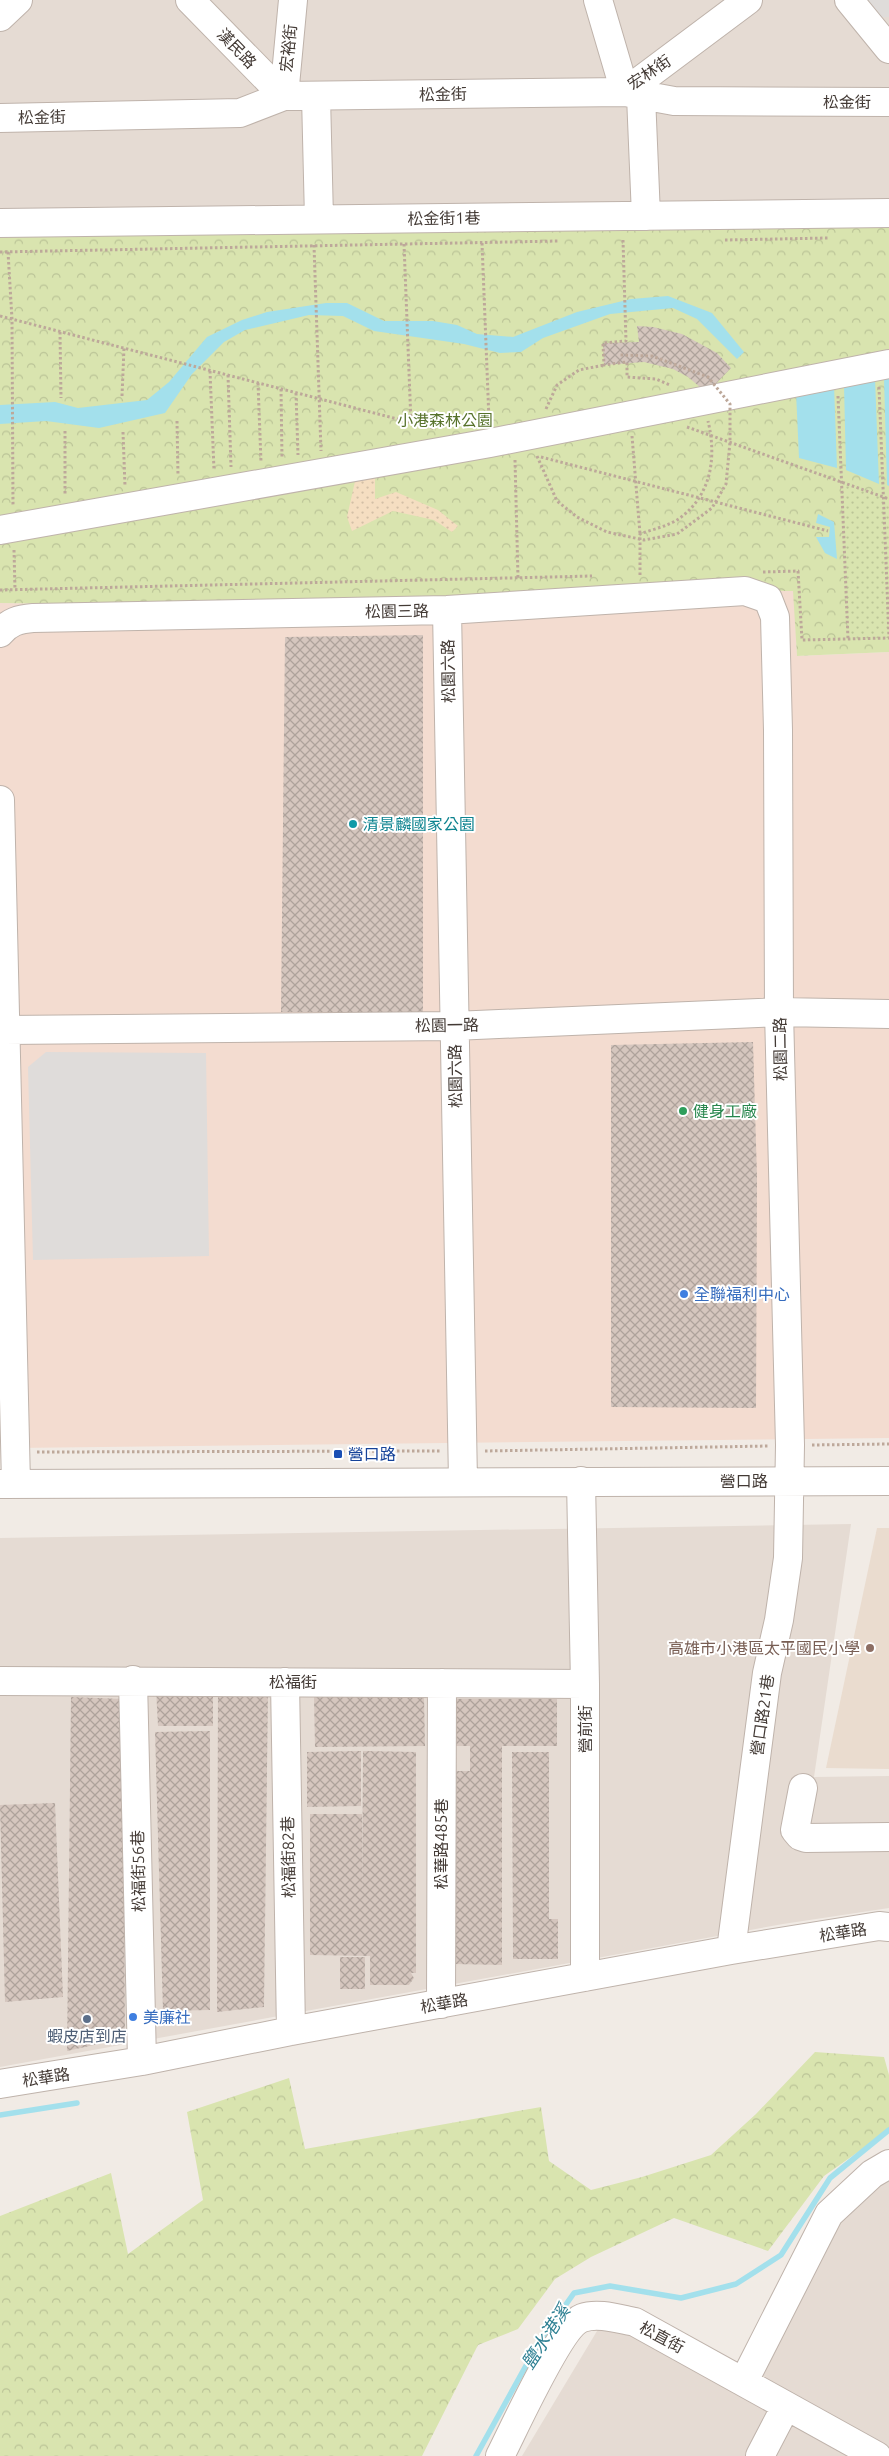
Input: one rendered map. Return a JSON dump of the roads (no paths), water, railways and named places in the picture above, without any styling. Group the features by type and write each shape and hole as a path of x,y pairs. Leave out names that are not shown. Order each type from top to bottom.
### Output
{"street":[{"path":"0,17 18,0"},
{"name":"漢民路","path":"190,0 284,96"},
{"name":"宏裕街","path":"284,96 293,0"},
{"name":"宏林街","path":"598,0 633,94 748,0"},
{"path":"849,0 879,23 889,49"},
{"path":"633,94 646,216"},
{"name":"松金街","path":"0,118 240,113 284,96 633,94 674,101 889,102"},
{"path":"315,228 316,96"},
{"name":"松金街1巷","path":"0,224 315,228 646,216 889,213"},
{"path":"7,529 490,443 536,447 630,415 884,366"},
{"name":"松園三路","path":"3,629 20,619 33,618 447,610 745,591 768,599 775,617"},
{"name":"松園六路","path":"447,610 463,1481"},
{"name":"松園二路","path":"775,617 778,730 779,1012 789,1480"},
{"path":"0,800 5,1030 8,1484"},
{"name":"松園一路","path":"5,1030 454,1026 779,1012 889,1014"},
{"name":"營口路21巷","path":"731,1950 767,1673 779,1620 788,1558 789,1480"},
{"name":"營前街","path":"581,1481 585,1684 585,1977"},
{"name":"營口路","path":"8,1484 889,1481"},
{"name":"松福街","path":"0,1681 134,1680 585,1684"},
{"name":"松福街56巷","path":"134,1680 142,2061"},
{"name":"松福街82巷","path":"285,1682 291,2031"},
{"name":"松華路485巷","path":"441,2004 442,1683"},
{"path":"803,1788 795,1830 800,1836 806,1838 889,1837"},
{"name":"松華路","path":"0,2084 142,2061 291,2031 731,1950 879,1926 889,1927"},
{"path":"744,2381 829,2214 872,2174 889,2164"},
{"name":"松直街","path":"500,2456 562,2337 581,2318 606,2316 635,2322 877,2456"},
{"path":"760,2456 786,2406"}],"water":[{"path":"668,296 712,313 744,352 737,359 697,319 673,308 610,314 543,338 521,352 500,353 464,344 374,331 343,316 309,315 245,330 224,342 192,374 165,413 99,428 46,421 0,424 0,405 55,402 78,408 147,400 169,382 207,337 242,320 267,312 326,303 347,303 384,321 433,321 457,325 477,334 513,337 577,312 631,299"},
{"path":"889,376 889,486 887,485 884,378"},
{"path":"875,378 879,484 846,470 844,385"},
{"path":"834,385 837,468 799,458 796,392"},
{"path":"818,514 834,522 837,559 825,553 816,537 829,537 830,527 816,523"}],"waterway":[{"name":"鹽水港溪","path":"0,2115 77,2103"},
{"name":"鹽水港溪","path":"476,2456 538,2344 574,2293 610,2286 681,2298 736,2284 781,2255 830,2178 889,2130"}],"place":[{"name":"清景麟國家公園","path":"353,824"},
{"name":"健身工廠","path":"683,1111"},
{"name":"全聯福利中心","path":"684,1294"},
{"name":"營口路","path":"338,1454"},
{"name":"高雄市小港區太平國民小學","path":"870,1648"},
{"name":"美廉社","path":"133,2017"},
{"name":"蝦皮店到店","path":"87,2019"}],"park label":[{"name":"小港森林公園","path":"445,420"}]}
